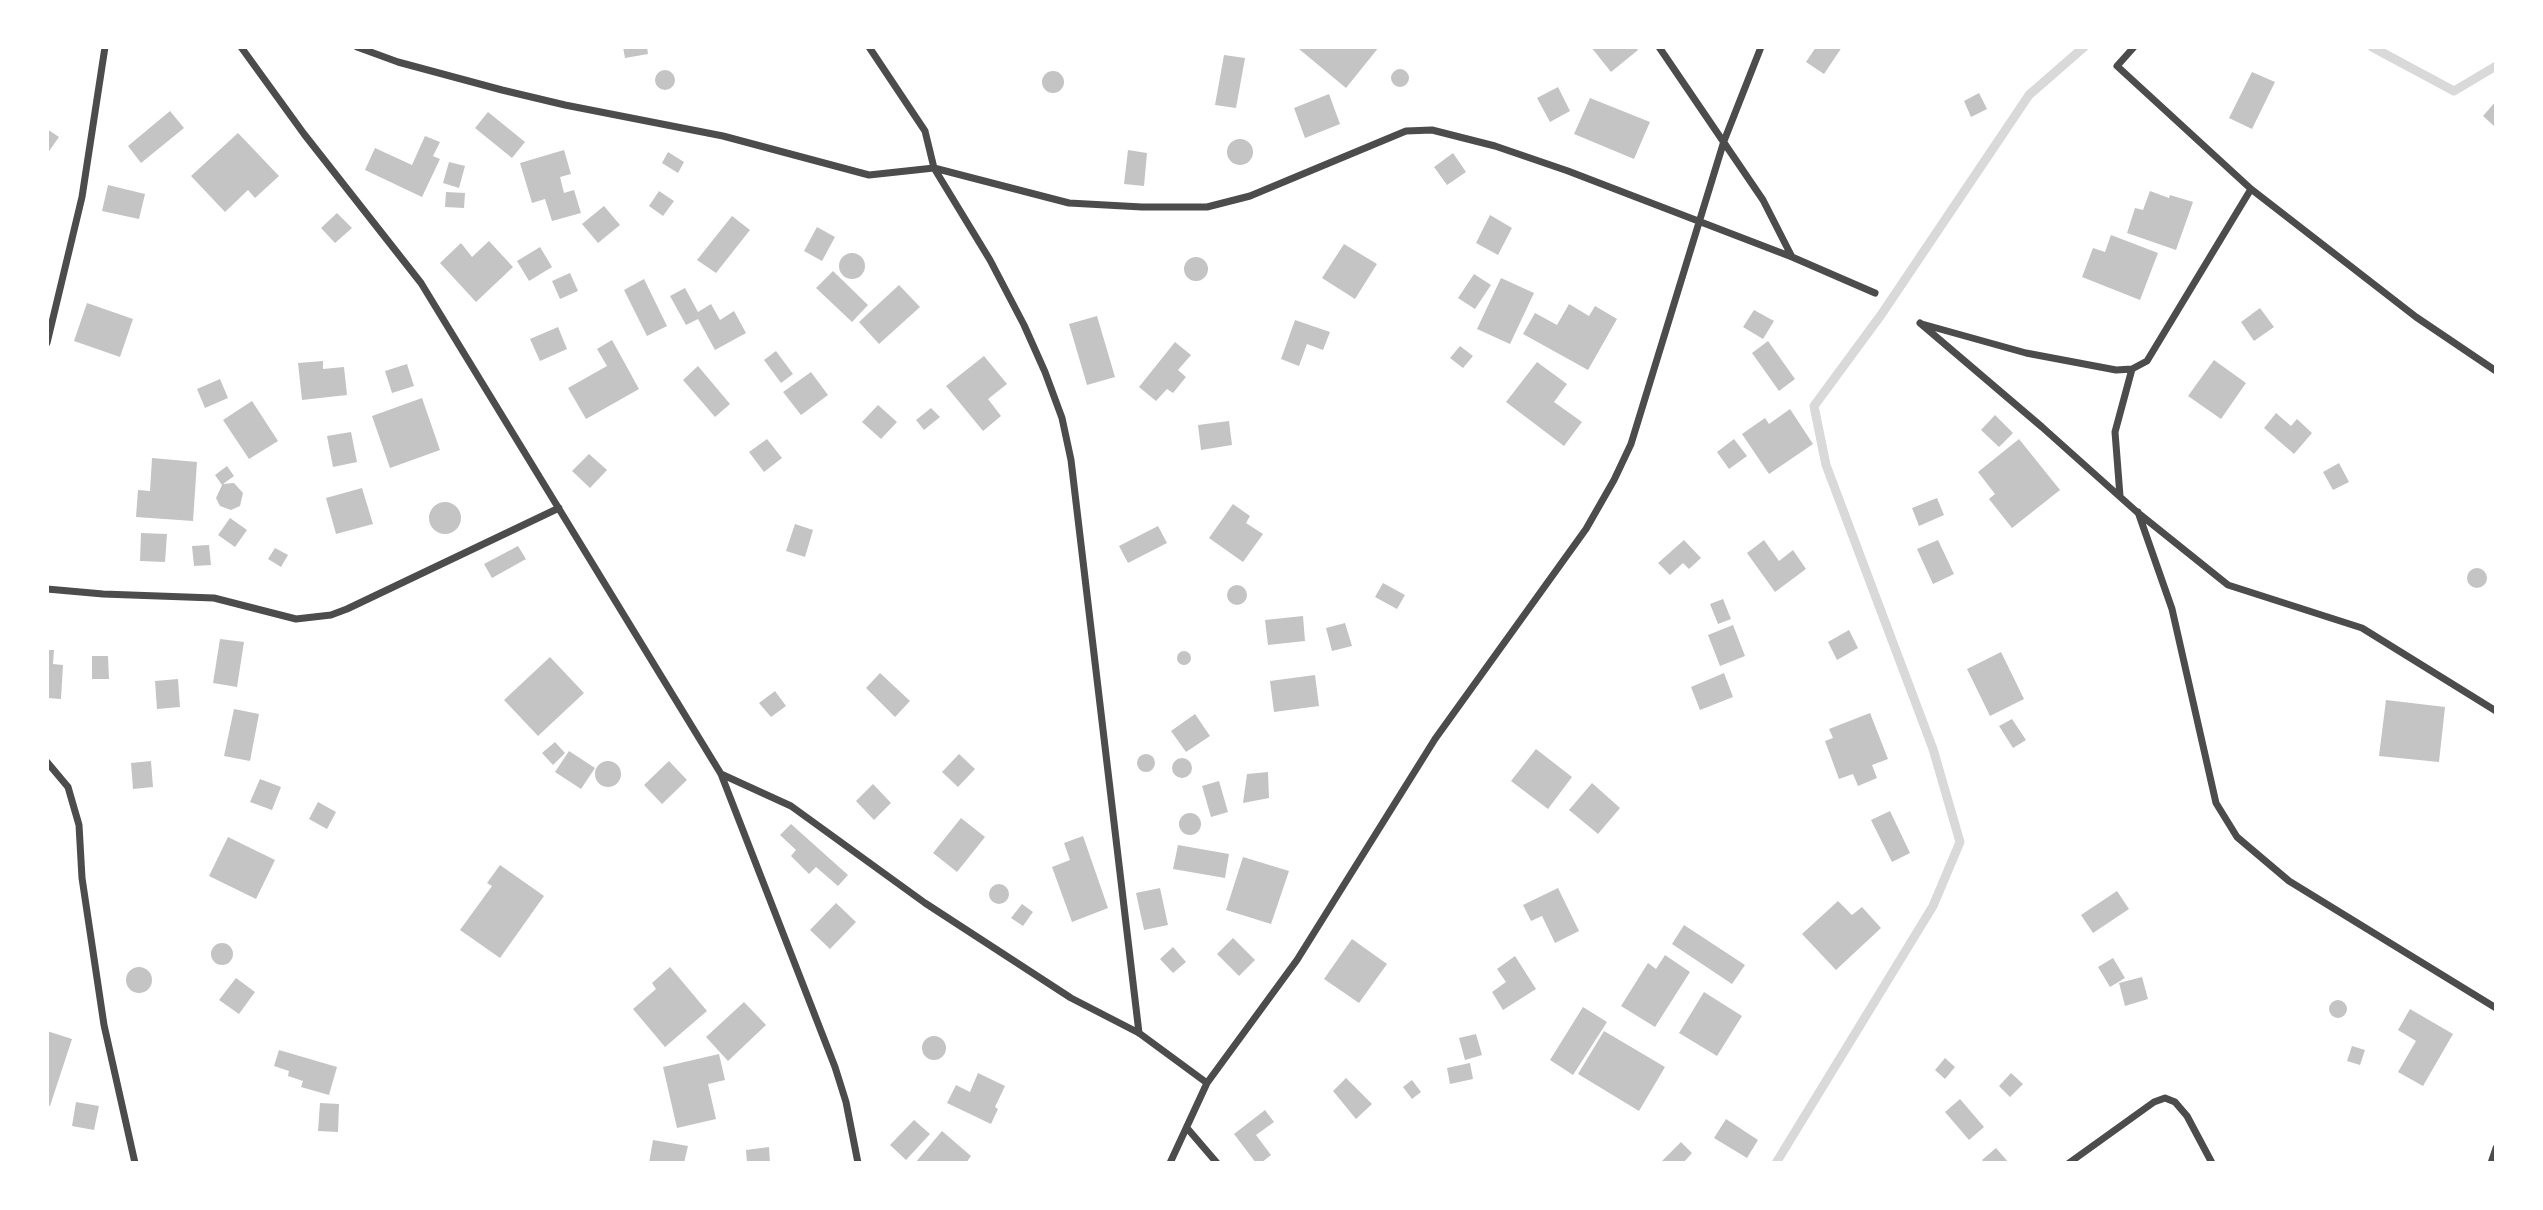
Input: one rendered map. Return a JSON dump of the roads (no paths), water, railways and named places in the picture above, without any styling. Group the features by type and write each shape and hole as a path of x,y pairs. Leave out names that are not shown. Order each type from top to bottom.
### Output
{"street":[{"path":"47,343 82,197 106,47"},
{"path":"241,47 304,134 421,283 721,774 835,1067 846,1102 858,1163"},
{"path":"357,47 398,62 502,90 723,136 869,175 934,168 1069,204 1142,208 1207,207 1250,195 1406,131 1432,131 1495,146 1698,220 1875,293"},
{"path":"869,47 925,131 934,168 990,260 1024,325 1062,418 1071,460 1139,1033"},
{"path":"1659,47 1763,200 1792,257"},
{"path":"1170,1163 1207,1083 1297,960 1435,739 1597,510 1631,444 1698,220 1724,141 1761,47"},
{"path":"2134,47 2117,66 2251,189 2416,317 2496,371"},
{"path":"2251,189 2147,361 2132,369 2116,370 2026,353 1920,323 2137,512 2228,585 2362,628 2496,711"},
{"path":"2120,496 2115,432 2132,369"},
{"path":"47,589 214,598 296,619 331,615 559,508"},
{"path":"2137,512 2172,609 2216,803 2237,837 2289,881 2496,1008"},
{"path":"47,762 68,787 79,825 82,878 104,1025 135,1163"},
{"path":"721,774 791,806 925,903 1071,998 1139,1033 1207,1083"},
{"path":"2069,1163 2154,1102 2165,1098 2175,1102 2187,1116 2212,1163"},
{"path":"1186,1128 1217,1163"},
{"path":"2491,1163 2496,1148"}],"waterway":[{"path":"1776,1163 1933,906 1960,842 1933,749 1826,465 1814,406 1881,315 2029,95 2084,47"},
{"path":"2372,47 2454,91 2496,66"}]}
